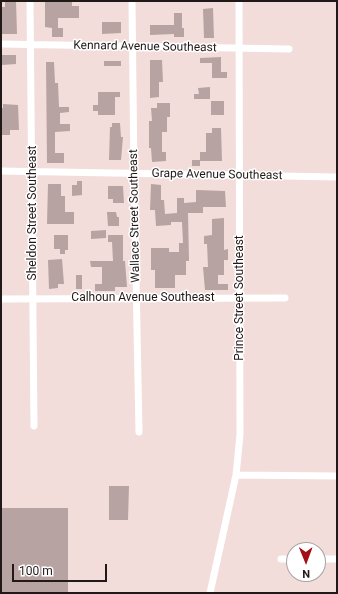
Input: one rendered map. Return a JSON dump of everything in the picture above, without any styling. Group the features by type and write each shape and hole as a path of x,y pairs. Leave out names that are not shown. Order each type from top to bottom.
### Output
{"street":[{"name":"Sheldon Street Southeast","path":"30,1 33,171 34,426"},
{"name":"Wallace Street Southeast","path":"132,1 139,432"},
{"name":"Prince Street Southeast","path":"210,593 236,474 241,425 239,1"},
{"name":"Kennard Avenue Southeast","path":"1,44 240,50 289,49"},
{"name":"Grape Avenue Southeast","path":"1,171 337,177"},
{"name":"Calhoun Avenue Southeast","path":"1,298 285,298"},
{"path":"236,474 337,476"},
{"path":"326,559 337,559"}],"building":[{"path":"5,1 16,1 17,34 2,34 1,7 5,7"},
{"path":"45,1 72,1 72,6 79,6 79,18 58,18 58,28 63,28 63,37 52,37 52,28 45,27"},
{"path":"213,8 214,38 204,38 203,9"},
{"path":"174,13 182,13 182,28 184,28 184,37 174,37 174,34 150,35 150,25 174,25"},
{"path":"102,22 121,22 121,33 102,34"},
{"path":"2,55 16,55 16,64 2,65"},
{"path":"221,57 221,72 227,72 227,78 212,78 212,63 200,63 200,58"},
{"path":"150,60 162,60 163,82 159,82 159,97 150,98"},
{"path":"104,61 121,61 121,66 104,66"},
{"path":"46,62 54,62 55,83 58,83 59,107 69,107 69,112 60,113 60,124 70,124 70,131 55,132 55,153 64,153 64,163 47,163"},
{"path":"210,87 210,99 194,99 194,94 199,94 198,88"},
{"path":"98,92 120,92 120,97 115,97 115,115 98,115 98,111 93,111 93,105 98,105"},
{"path":"211,101 224,101 224,115 211,115"},
{"path":"157,103 170,103 170,117 167,117 167,132 162,132 162,152 166,152 166,161 152,162 151,148 149,148 149,121 152,121 151,108 157,108"},
{"path":"3,104 18,105 19,130 10,130 10,135 1,135 1,108 3,108"},
{"path":"112,123 120,123 121,137 123,137 121,160 109,160 110,127 112,127"},
{"path":"212,128 221,128 222,161 200,161 200,166 192,166 192,160 200,160 200,152 206,152 206,133 212,133"},
{"path":"77,181 82,181 82,195 72,196 72,185 77,185"},
{"path":"48,184 61,184 61,196 65,196 65,212 74,212 74,224 47,224"},
{"path":"151,184 161,185 161,200 164,200 165,214 177,213 177,198 184,198 184,203 196,202 196,190 225,191 226,207 203,207 203,213 188,213 189,261 186,261 186,275 175,275 175,288 155,288 155,270 151,270 151,248 169,248 169,252 179,252 179,243 183,243 182,222 171,222 171,225 156,226 155,210 150,210"},
{"path":"108,186 123,186 124,203 113,203 113,199 108,199"},
{"path":"107,212 116,212 117,217 119,217 119,226 108,226"},
{"path":"224,218 224,250 228,249 228,260 224,260 224,275 218,275 218,284 228,284 228,290 205,290 203,267 208,267 207,244 204,244 204,236 212,235 212,219"},
{"path":"106,230 106,238 91,239 91,231"},
{"path":"54,235 68,235 68,250 65,250 65,254 60,254 60,249 54,249"},
{"path":"108,235 123,235 123,261 125,261 127,287 115,287 115,291 95,291 95,284 102,284 102,267 91,267 90,261 113,261 112,242 108,242"},
{"path":"62,259 64,284 58,284 58,288 49,289 48,260"},
{"path":"76,275 82,275 82,289 76,289"},
{"path":"109,486 129,486 128,520 109,520"},
{"path":"1,508 68,508 68,593 1,593"}]}
